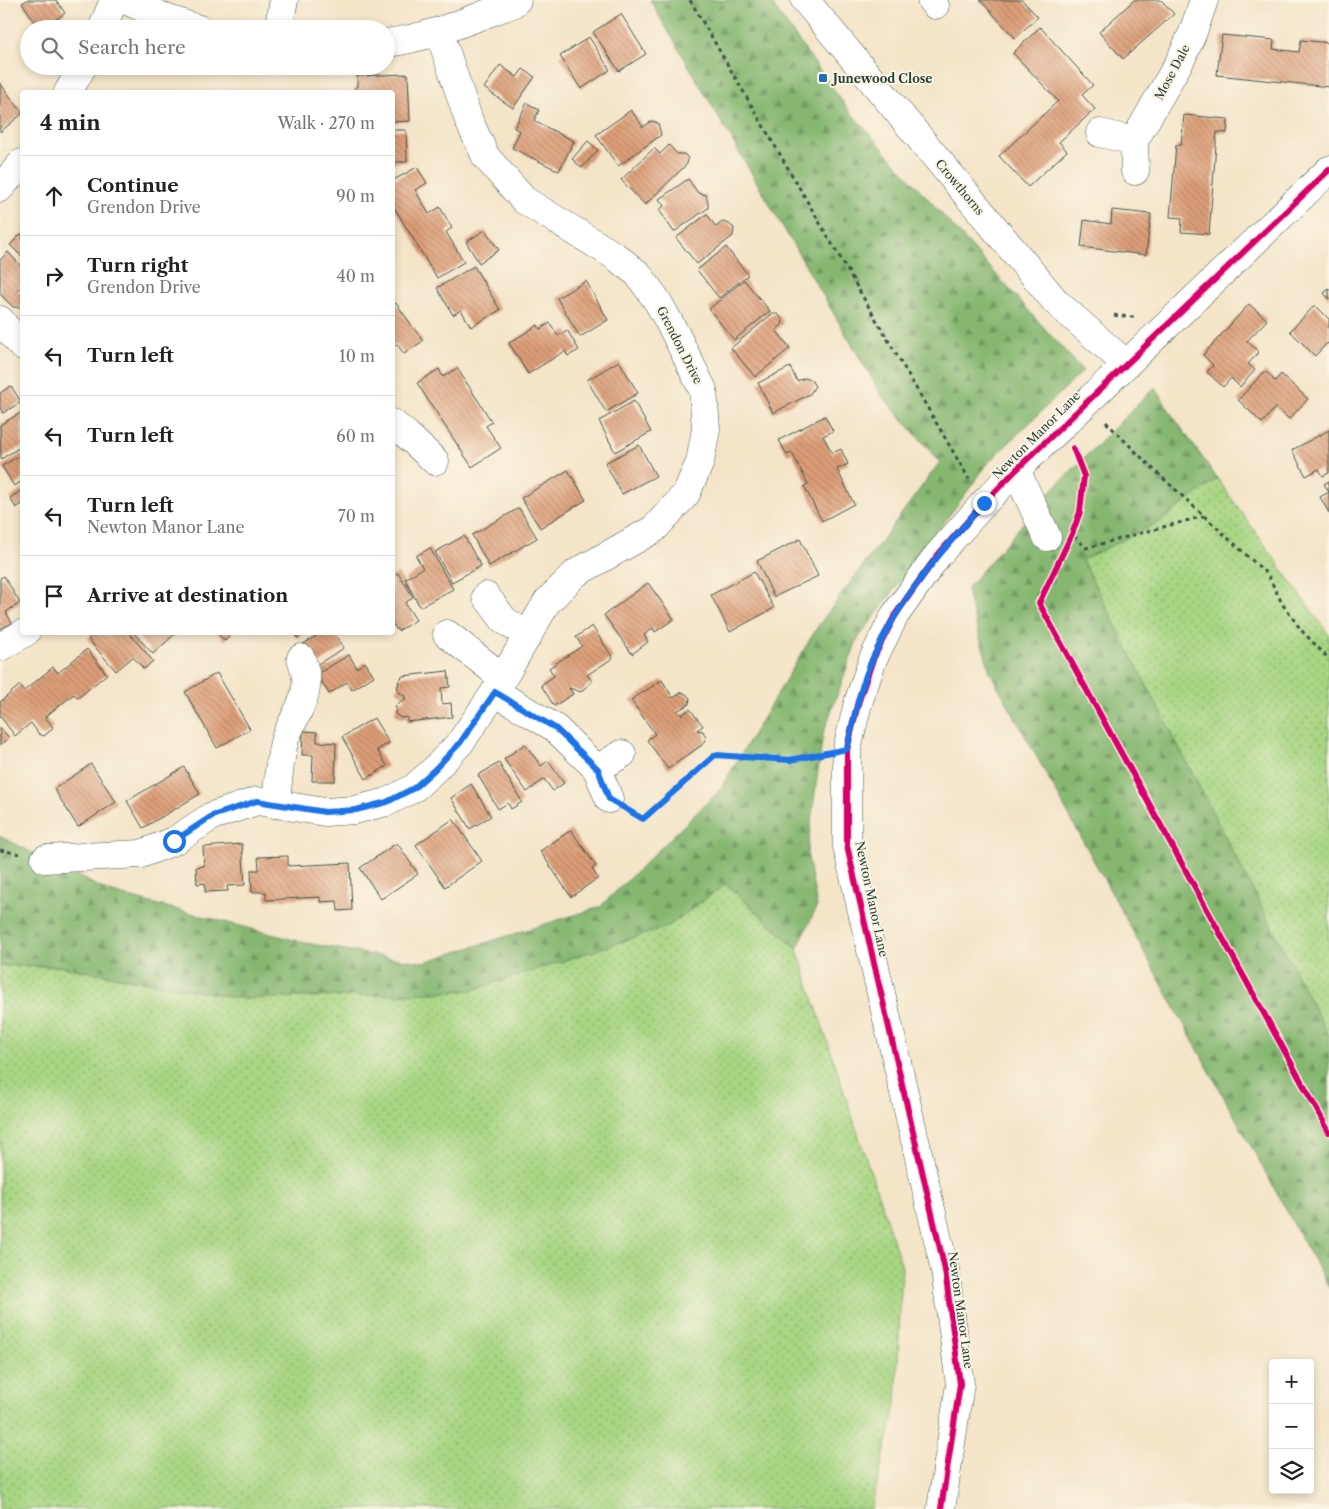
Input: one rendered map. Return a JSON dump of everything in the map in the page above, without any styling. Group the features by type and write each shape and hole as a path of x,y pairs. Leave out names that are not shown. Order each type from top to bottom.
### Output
{"street":[{"path":"106,20 114,0"},
{"path":"125,0 171,20"},
{"path":"280,20 284,0"},
{"path":"395,42 439,31 512,4 517,0"},
{"name":"Mose Dale","path":"1134,140 1181,59 1204,0"},
{"name":"Crowthorns","path":"808,1 1056,302 1126,364"},
{"name":"Grendon Drive","path":"45,859 141,854 174,841 212,816 257,801 325,812 356,810 387,802 414,788 460,743 499,685 547,602 576,573 654,529 686,494 700,462 706,428 703,390 675,332 658,302 638,274 615,256 524,200 486,157 469,121 439,31"},
{"path":"69,90 78,75"},
{"path":"1100,133 1134,140 1135,171"},
{"path":"0,188 20,165"},
{"name":"Newton Manor Lane","path":"941,1509 960,1384 945,1270 847,846 847,749 858,703 873,659 895,615 937,556 1016,470 1329,170"},
{"path":"0,320 20,344"},
{"path":"395,425 435,462"},
{"path":"1016,470 1062,538"},
{"path":"486,596 504,620 528,636"},
{"path":"447,634 499,685 555,728 598,769 609,799"},
{"path":"0,647 21,635"},
{"path":"276,804 282,751 305,689 306,678 301,658"},
{"path":"598,769 622,754"}],"path":[{"path":"690,0 984,503"},
{"path":"1086,402 1151,467 1268,575 1283,605 1302,631 1329,659"},
{"path":"1075,527 1062,538 1086,548 1204,516"},
{"path":"609,799 643,819 715,755 790,760 847,749"}],"green space":[{"path":"650,0 769,0 850,112 1083,371 989,462 857,640 823,734 807,852 817,906 797,949 726,884 667,927 473,990 417,994 243,999 57,966 0,966 0,836 109,892 306,943 424,962 600,907 719,791 818,626 940,462 882,396"},
{"path":"1155,387 1172,415 1329,635 1329,1037 1081,560"},
{"path":"1155,387 1172,415 1217,479 1159,522 1082,560 1329,1037 1329,1288 990,672 969,600 967,588 1052,490"},
{"path":"726,883 797,949 902,1267 896,1405 871,1509 0,1509 0,966 57,966 243,999 667,927"}],"building":[{"path":"27,0 56,0 65,13 55,20 34,20 22,3"},
{"path":"980,0 1022,0 1038,17 1015,38"},
{"path":"1134,0 1161,0 1174,14 1123,59 1099,32"},
{"path":"621,14 646,54 619,71 593,32"},
{"path":"1040,27 1093,85 1082,95 1095,109 1059,142 1067,151 1028,187 999,156 1058,101 1013,53"},
{"path":"1222,35 1274,40 1273,49 1299,52 1301,40 1329,43 1329,87 1217,75"},
{"path":"589,37 610,70 581,89 560,56"},
{"path":"500,65 517,77 523,69 535,77 513,108 484,88"},
{"path":"408,74 410,121 395,122 395,90 354,90 357,86 357,76"},
{"path":"0,83 20,109 20,116 0,132"},
{"path":"527,103 539,110 534,121 574,141 559,171 512,148 520,131 514,128"},
{"path":"631,110 643,127 652,121 658,123 661,135 618,166 596,135"},
{"path":"1184,115 1228,119 1227,133 1217,132 1209,234 1181,232 1182,218 1170,217 1176,145 1181,145"},
{"path":"395,130 406,130 407,162 395,162"},
{"path":"588,141 598,150 582,168 572,159"},
{"path":"669,145 677,154 684,154 688,158 687,164 645,205 621,180 654,148 660,154"},
{"path":"417,167 427,183 415,190 429,214 440,207 452,228 446,232 464,262 437,278 395,209 395,179"},
{"path":"688,179 698,193 706,195 708,208 674,232 659,210 664,206 659,199"},
{"path":"1112,210 1151,214 1146,255 1081,247 1084,220 1111,224"},
{"path":"707,214 716,227 722,222 734,228 733,236 697,264 676,238"},
{"path":"485,230 499,250 479,263 466,242"},
{"path":"20,235 20,255 10,245"},
{"path":"726,247 748,275 719,298 697,270"},
{"path":"8,252 20,265 20,288 18,290 20,292 20,307 13,307 0,294 0,260"},
{"path":"474,266 500,310 471,327 461,310 453,315 437,288"},
{"path":"744,280 770,311 734,340 709,309"},
{"path":"586,281 608,320 580,337 557,298"},
{"path":"1329,289 1329,299 1324,293"},
{"path":"395,304 423,341 404,354 397,344 395,345"},
{"path":"1249,304 1267,320 1247,341 1259,352 1248,364 1255,370 1240,387 1231,378 1223,387 1207,372 1213,365 1203,355"},
{"path":"1315,305 1329,319 1329,345 1327,343 1315,356 1290,331"},
{"path":"772,314 778,314 783,320 782,325 776,330 790,348 755,377 731,348"},
{"path":"550,323 558,336 567,330 579,350 568,356 565,351 528,374 509,343 538,325 540,329"},
{"path":"619,361 638,393 606,412 587,380"},
{"path":"790,367 797,381 805,378 811,380 815,386 810,394 773,413 758,383"},
{"path":"457,368 492,422 486,426 501,448 472,467 417,383 439,369 443,377"},
{"path":"1265,371 1275,381 1281,374 1308,399 1289,419 1276,407 1262,423 1238,400"},
{"path":"11,386 20,403 3,413 0,408 0,393"},
{"path":"634,401 651,432 615,452 599,421"},
{"path":"20,413 20,447 1,459 0,425"},
{"path":"825,416 833,431 823,436 832,453 841,449 848,464 837,469 854,504 822,521 804,486 808,484 792,453 787,455 779,440"},
{"path":"1329,430 1329,473 1323,476 1319,469 1306,476 1292,450"},
{"path":"639,445 656,476 622,494 605,463"},
{"path":"20,455 20,482 14,486 2,466"},
{"path":"568,470 586,500 540,528 521,498"},
{"path":"1329,481 1329,492 1324,484"},
{"path":"20,491 20,505 16,508 10,498"},
{"path":"1329,492 1329,513 1320,497"},
{"path":"519,508 537,538 489,566 472,535"},
{"path":"464,536 481,566 452,582 435,552"},
{"path":"800,539 818,576 774,597 757,561"},
{"path":"430,548 453,589 420,607 405,579 423,568 416,556"},
{"path":"754,572 774,608 730,632 711,595"},
{"path":"398,573 413,597 405,603 416,620 398,631 395,627 395,574"},
{"path":"4,576 20,603 6,612 12,623 0,629 0,578"},
{"path":"648,583 674,619 655,632 653,628 644,635 648,642 632,654 604,615"},
{"path":"592,626 613,658 587,675 592,681 581,692 569,688 573,694 554,706 541,685 554,676 549,668 582,646 576,637"},
{"path":"92,635 131,635 153,661 144,669 133,657 116,671 88,639"},
{"path":"136,635 174,635 153,654"},
{"path":"219,635 230,635 225,641"},
{"path":"318,635 336,635 344,648 313,667 300,646"},
{"path":"87,649 107,674 78,698 74,694 45,717 53,727 44,736 39,734 31,723 15,736 0,716 0,702 20,685 24,691 53,667 58,673"},
{"path":"349,655 357,668 365,662 374,676 352,690 347,682 329,694 317,674"},
{"path":"448,671 450,687 441,688 442,704 451,703 452,717 407,722 407,717 401,718 395,714 396,706 405,700 405,696 397,691 399,680 403,676"},
{"path":"217,673 250,729 217,748 185,692"},
{"path":"662,680 673,698 682,692 690,698 689,704 677,711 682,715 690,709 703,726 697,730 703,731 706,738 702,745 668,769 647,740 655,734 631,700"},
{"path":"374,718 389,743 377,750 387,766 366,779 342,737"},
{"path":"0,727 9,738 0,745"},
{"path":"303,731 317,732 317,742 336,743 335,781 312,781 313,755 302,755"},
{"path":"525,744 541,766 548,761 564,783 553,791 544,779 527,792 504,759"},
{"path":"499,763 522,802 511,809 508,803 498,809 478,775"},
{"path":"91,764 116,802 78,827 54,789"},
{"path":"184,767 200,794 143,828 127,801"},
{"path":"471,784 491,816 470,829 451,798"},
{"path":"453,819 482,861 445,887 416,845"},
{"path":"571,830 596,866 592,869 598,878 571,897 540,851"},
{"path":"397,843 418,874 381,899 360,868"},
{"path":"242,844 245,885 227,886 228,891 205,892 205,883 197,884 196,867 204,866 203,847"},
{"path":"288,856 288,866 350,863 352,910 338,911 337,901 320,902 320,897 266,900 266,892 252,892 251,870 259,870 258,857"}],"cycle path":[{"path":"941,1509 960,1384 945,1270 847,846 847,749 858,703 873,659 895,615 937,556 1016,470 1329,170"},
{"path":"1073,448 1084,476 1080,512 1072,534 1039,603 1329,1132"}],"place":[{"name":"Junewood Close","path":"823,78"}],"route":[{"path":"174,841 212,816 257,801 325,812 356,810 387,802 414,788 434,770 460,743 495,692 555,728 598,769 609,799 643,819 715,755 790,760 847,749 858,703 873,659 895,615 937,556 984,503"}]}
